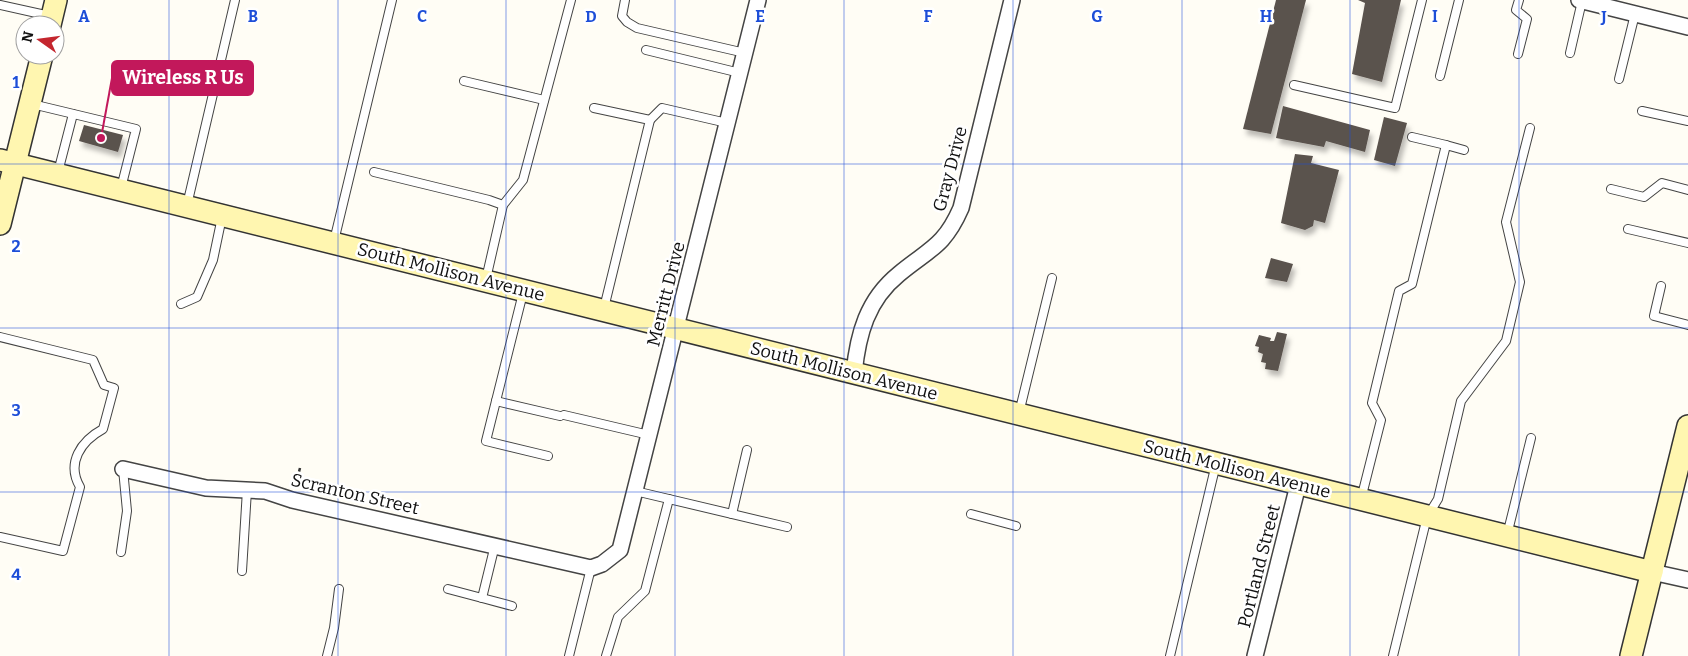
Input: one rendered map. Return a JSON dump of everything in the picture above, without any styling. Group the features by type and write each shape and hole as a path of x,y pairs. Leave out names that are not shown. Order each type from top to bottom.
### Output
{"main road":[{"path":"0,224 8,162 30,104 40,65"},
{"name":"South Mollison Avenue","path":"8,162 1652,572"},
{"path":"1631,656 1688,426"}],"street":[{"name":"Merritt Drive","path":"584,567 602,564 620,550 677,329 758,0"},
{"name":"Gray Drive","path":"854,373 860,333 873,304 900,273 938,246 953,226 961,208 1012,0"},
{"path":"1581,0 1688,27"},
{"name":"Scranton Street","path":"123,469 206,488 265,491 292,500 495,545 584,567"},
{"name":"Portland Street","path":"1255,656 1298,485"},
{"name":"South Mollison Avenue","path":"1652,572 1688,580"}],"lane":[{"path":"187,206 235,0"},
{"path":"334,243 392,0"},
{"path":"486,281 504,206 524,180 571,0"},
{"path":"625,0 622,16 627,22 637,28 744,53"},
{"path":"1294,85 1395,108 1422,0"},
{"path":"1440,76 1459,0"},
{"path":"1518,54 1527,19 1516,10 1519,0"},
{"path":"1570,53 1581,0"},
{"path":"0,5 52,14"},
{"path":"1619,79 1635,14"},
{"path":"646,50 740,73"},
{"path":"464,81 544,100"},
{"path":"30,104 136,128 121,190"},
{"path":"594,108 650,120"},
{"path":"603,310 650,120 662,108 727,124"},
{"path":"1642,111 1688,121"},
{"path":"58,174 73,114"},
{"path":"1393,656 1427,517 1438,499 1460,402 1506,340 1520,282 1506,222 1530,128"},
{"path":"1412,137 1464,150"},
{"path":"1361,500 1381,420 1372,403 1399,291 1412,284 1446,145"},
{"path":"374,172 489,200 504,206"},
{"path":"1610,188 1644,196 1662,183 1688,190"},
{"path":"181,304 197,297 213,260 223,216"},
{"path":"1628,229 1688,243"},
{"path":"1018,414 1052,278"},
{"path":"1662,286 1654,316 1688,325"},
{"path":"524,291 486,441 548,456"},
{"path":"0,338 93,360 104,384 114,388 103,429 84,441 74,462 75,479 80,487 63,551 0,537"},
{"path":"496,401 649,435"},
{"path":"1506,536 1531,438"},
{"path":"732,514 747,450"},
{"path":"1170,656 1216,464"},
{"path":"121,552 127,511 123,469"},
{"path":"242,571 247,490"},
{"path":"635,491 787,527"},
{"path":"606,656 618,617 645,591 669,499"},
{"path":"971,514 1016,526"},
{"path":"482,598 495,545"},
{"path":"569,656 584,567"},
{"path":"327,656 334,628 339,589"},
{"path":"448,589 512,606"}],"path":[{"path":"292,500 300,468"}],"building":[{"path":"1276,0 1306,0 1271,134 1243,129"},
{"path":"1358,0 1401,0 1382,82 1352,74 1365,3"},
{"path":"1283,106 1370,130 1365,152 1326,141 1324,147 1276,138"},
{"path":"1384,117 1407,123 1395,166 1374,160"},
{"path":"84,125 123,135 118,152 79,141"},
{"path":"1295,154 1313,156 1311,163 1339,170 1325,223 1314,220 1313,226 1305,230 1281,223"},
{"path":"1271,258 1293,264 1287,282 1265,278"},
{"path":"1277,332 1287,334 1278,371 1265,369 1266,363 1261,362 1263,354 1258,352 1259,347 1255,346 1259,335 1271,338 1270,341 1274,341"}],"place":[{"name":"Wireless R Us","path":"101,138"}]}
